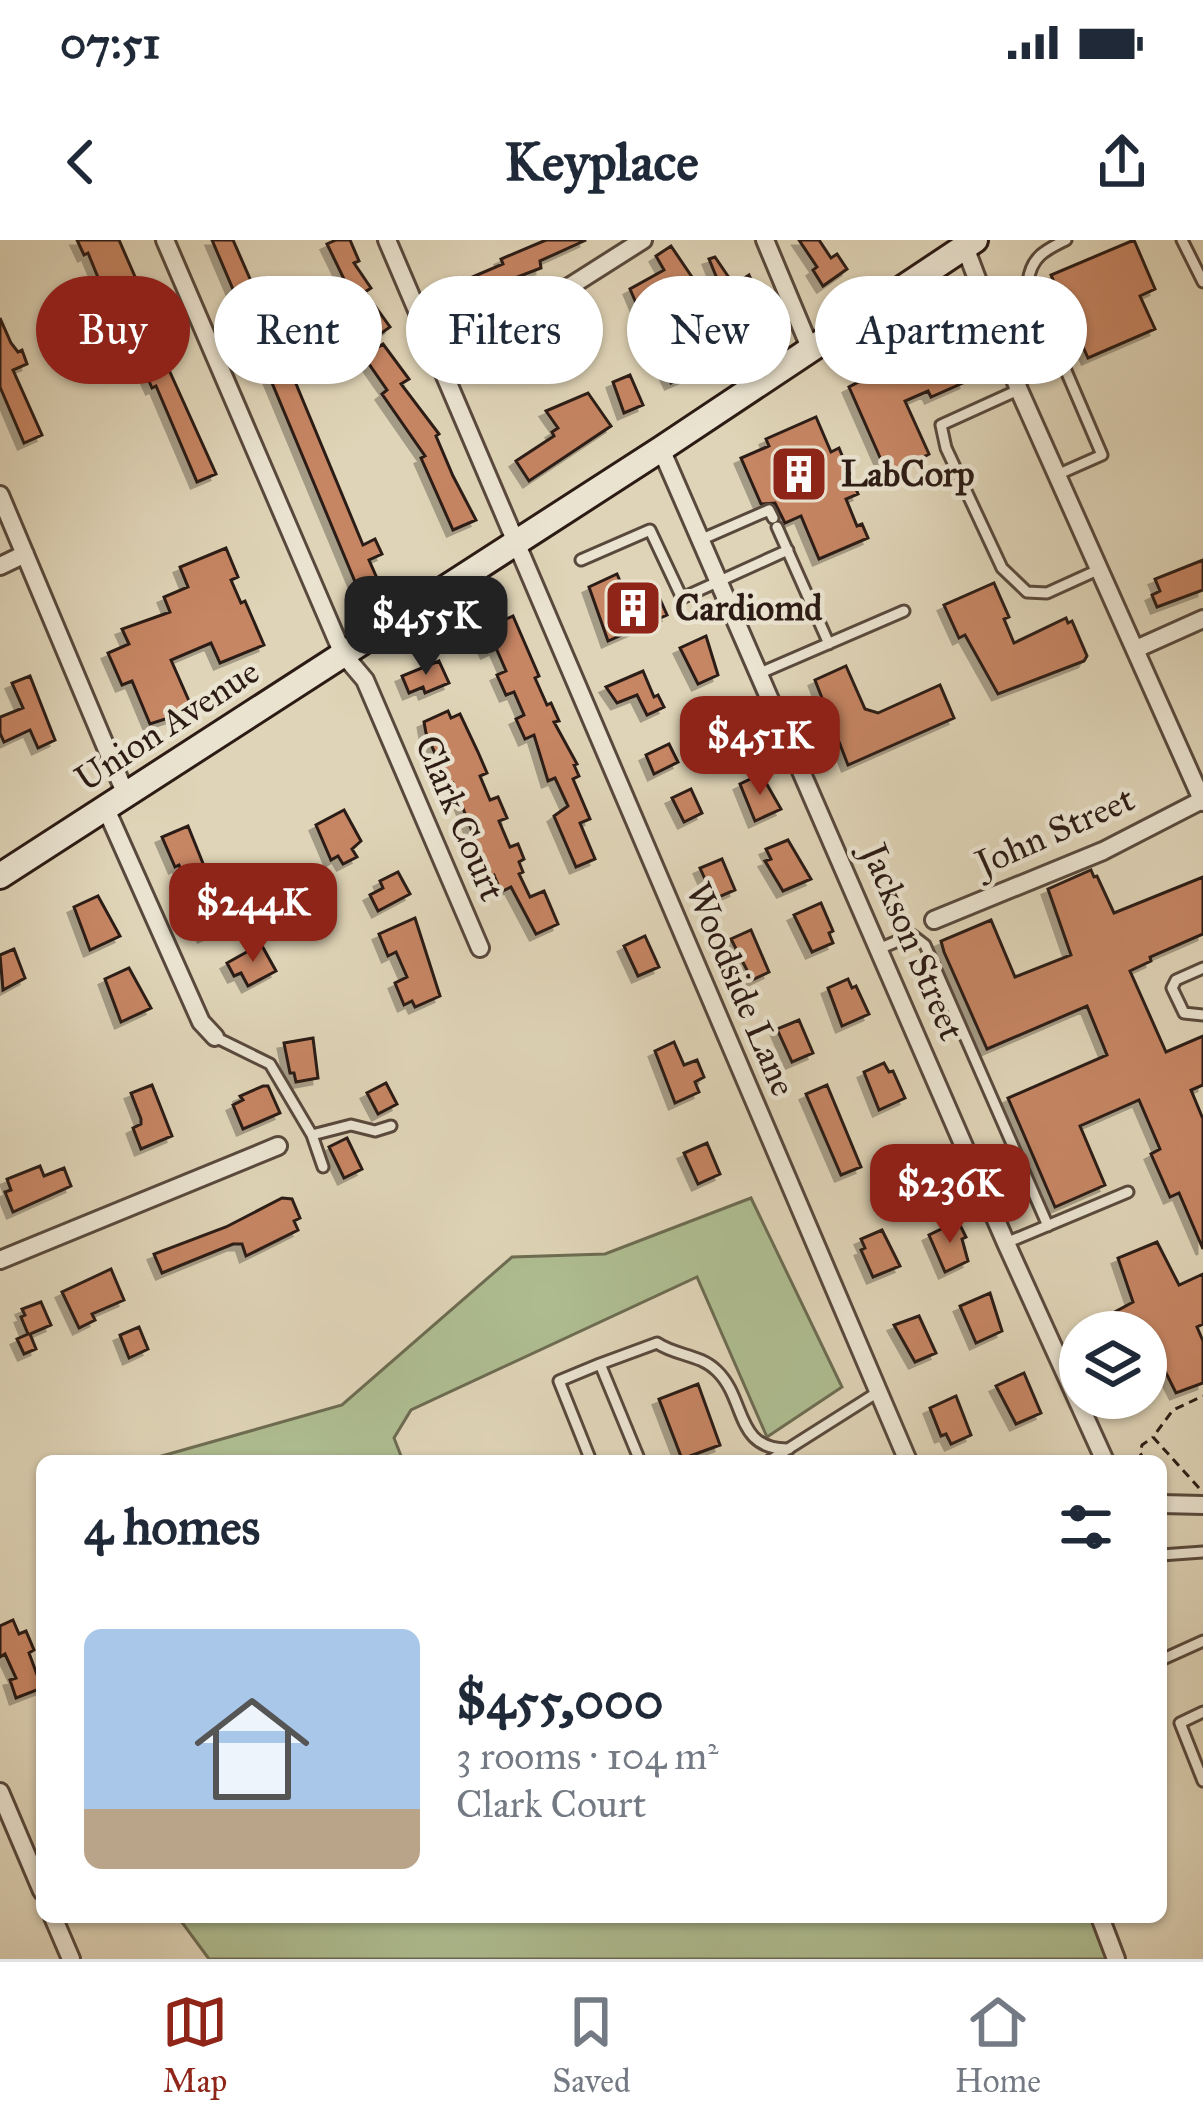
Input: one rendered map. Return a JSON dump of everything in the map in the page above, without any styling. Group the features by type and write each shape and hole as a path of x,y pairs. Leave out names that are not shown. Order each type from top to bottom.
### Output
{"street":[{"name":"Clark Court","path":"165,240 343,654 365,680 480,948"},
{"name":"Woodside Lane","path":"387,240 406,283"},
{"path":"586,276 643,240"},
{"path":"764,240 811,350"},
{"name":"Union Avenue","path":"0,876 661,449 970,243"},
{"path":"970,243 980,276"},
{"name":"Woodside Lane","path":"450,384 905,1455"},
{"path":"1017,384 1203,801"},
{"name":"Jackson Street","path":"661,449 1102,1455"},
{"path":"0,494 201,1022 214,1037"},
{"path":"0,566 25,554"},
{"path":"1136,649 1203,619"},
{"name":"John Street","path":"934,920 1103,851 1203,801"},
{"path":"0,1260 278,1146"},
{"path":"1167,1503 1202,1498"},
{"path":"0,1792 36,1877"},
{"path":"56,1923 71,1959"},
{"path":"1102,1923 1116,1959"}],"lane":[{"path":"1028,276 1040,252 1066,240"},
{"path":"1182,240 1203,282"},
{"path":"1059,474 1102,455 1071,384"},
{"path":"1019,390 941,425 946,448 1002,568 1016,583 1040,595 1100,569"},
{"path":"700,540 770,510 829,644"},
{"path":"581,560 650,530 682,598 788,550"},
{"path":"758,674 904,611"},
{"path":"880,948 913,935 925,945 1048,1226"},
{"path":"1203,968 1176,980 1172,988 1184,1013 1203,1015"},
{"path":"214,1037 270,1064 312,1135 323,1168"},
{"path":"312,1135 351,1125 375,1131 391,1126"},
{"path":"1006,1243 1128,1192"},
{"path":"589,1455 559,1381 657,1343 673,1354 693,1356 722,1376 760,1444 767,1449 790,1449"},
{"path":"600,1364 638,1455"},
{"path":"780,1455 878,1392"},
{"path":"1167,1555 1203,1552"},
{"path":"1167,1657 1203,1641"},
{"path":"1203,1712 1180,1723 1203,1781"}],"path":[{"path":"1141,1455 1142,1445 1173,1410 1203,1396"},
{"path":"1153,1437 1196,1481 1202,1498"}],"green space":[{"path":"751,1198 842,1387 767,1437 697,1277 411,1410 394,1438 401,1455 165,1455 342,1405 512,1257 605,1254"},
{"path":"182,1923 1106,1923 1121,1959 209,1959"}],"building":[{"path":"77,240 119,240 135,276 97,276 88,253 84,255"},
{"path":"212,240 233,240 249,276 227,276"},
{"path":"350,240 359,261 354,263 363,276 343,276 327,244"},
{"path":"546,240 586,240 540,261 541,268 520,276 475,276 503,264 501,259"},
{"path":"799,240 819,240 831,258 837,254 847,269 837,276 817,276 813,270 817,267"},
{"path":"1134,240 1155,289 1140,296 1155,329 1088,358 1087,276 1051,275"},
{"path":"671,246 691,276 653,276 664,270 656,256"},
{"path":"715,257 728,276 716,276 709,259"},
{"path":"0,318 11,343 18,352 22,350 27,364 13,370 42,435 24,443 0,387"},
{"path":"382,345 406,375 401,384 439,434 453,476 476,520 453,530 421,458 425,456 382,394 387,390 382,383"},
{"path":"627,376 627,384 634,384 643,405 624,413 613,382"},
{"path":"150,384 175,384 216,474 197,482 156,386"},
{"path":"272,384 296,384 363,545 375,539 382,554 369,560 376,576 356,584"},
{"path":"960,384 931,397 928,391 905,401 929,454 892,474 886,471 849,387"},
{"path":"588,393 611,426 529,481 516,461 554,436 558,428 546,411"},
{"name":"LabCorp","path":"816,417 831,452 839,448 858,494 846,499 857,526 862,524 868,538 819,559 801,516 785,523 775,503 761,504 741,458 769,446 766,439"},
{"path":"226,548 238,577 231,580 264,645 220,663 211,643 171,660 193,710 150,724 132,681 122,685 108,653 129,644 122,629 170,612 164,597 188,587 180,567"},
{"path":"1203,560 1203,590 1157,607 1152,595 1160,591 1155,579"},
{"name":"Cardiomd","path":"617,574 628,600 655,588 667,615 608,641 589,587"},
{"path":"994,583 1014,643 1066,618 1072,621 1087,656 1084,661 998,694 965,635 959,638 944,605"},
{"path":"513,616 539,676 535,678 559,721 554,722 577,764 579,776 573,779 590,819 580,823 595,859 576,867 554,816 568,806 555,778 548,781 534,735 525,739 516,719 524,715 514,692 506,695 497,675 506,671 496,648 487,652 478,632"},
{"path":"706,636 718,675 698,684 680,648"},
{"path":"439,661 449,683 425,693 423,687 409,693 402,676"},
{"path":"846,666 865,709 878,713 940,685 954,718 848,765 815,680"},
{"path":"643,671 664,707 647,715 637,695 617,703 606,687"},
{"path":"30,676 55,740 38,748 30,730 4,742 0,733 0,717 23,708 12,683"},
{"path":"733,703 750,745 733,753 710,713"},
{"path":"448,711 451,718 460,714 487,773 480,776 490,800 498,797 507,818 499,821 510,847 518,844 524,859 519,862 523,872 519,874 530,897 544,891 558,924 536,934 511,887 501,892 494,875 490,877 453,783 449,785 426,733 424,722"},
{"path":"669,744 678,762 654,774 646,755"},
{"path":"761,774 781,809 755,821 740,784"},
{"path":"691,789 702,813 684,822 672,798"},
{"path":"344,810 361,841 352,849 357,857 343,864 338,856 331,860 316,825"},
{"path":"188,826 204,866 183,875 162,837"},
{"path":"788,840 811,879 783,891 765,861 771,859 766,849"},
{"path":"722,859 735,890 714,899 700,868"},
{"path":"1091,870 1114,913 1203,877 1203,934 1130,971 1166,1052 1203,1036 1203,1085 1191,1090 1203,1119 1203,1249 1179,1193 1170,1197 1151,1154 1160,1149 1139,1100 1080,1126 1105,1185 1055,1207 1008,1098 1107,1055 1087,1006 987,1049 944,952 941,941 991,920 1015,977 1071,955 1048,889"},
{"path":"398,872 410,894 378,911 370,895 383,888 380,881"},
{"path":"219,888 230,924 204,936 189,901"},
{"path":"98,896 120,936 90,950 74,907"},
{"path":"821,903 833,943 812,952 794,915"},
{"path":"415,918 440,996 415,1007 412,1001 404,1005 395,983 407,977 396,952 388,956 379,934"},
{"path":"751,930 769,972 752,980 731,939"},
{"path":"645,936 659,967 638,976 624,946"},
{"path":"261,944 276,971 248,986 227,963"},
{"path":"14,949 25,978 3,990 0,955"},
{"path":"129,968 151,1008 121,1022 105,979"},
{"path":"848,979 869,1014 842,1026 828,988"},
{"path":"799,1020 813,1053 792,1062 777,1029"},
{"path":"313,1038 318,1078 296,1082 284,1043"},
{"path":"674,1042 684,1065 697,1060 704,1077 695,1082 699,1092 675,1103 655,1051"},
{"path":"884,1063 893,1071 905,1098 879,1110 864,1072"},
{"path":"386,1083 397,1104 378,1114 367,1093"},
{"path":"152,1085 172,1136 141,1149 133,1128 141,1119 131,1093"},
{"path":"827,1085 861,1167 841,1175 806,1094"},
{"path":"268,1086 280,1113 243,1129 233,1105 243,1100 240,1096"},
{"path":"347,1138 362,1169 344,1178 329,1147"},
{"path":"707,1143 720,1174 698,1184 684,1153"},
{"path":"929,1152 941,1192 920,1201 902,1164"},
{"path":"40,1166 44,1176 64,1168 71,1186 13,1212 5,1192 11,1190 7,1179"},
{"path":"282,1198 292,1199 300,1218 294,1221 298,1230 246,1256 242,1244 233,1244 162,1273 154,1254 226,1227"},
{"path":"958,1221 966,1237 962,1239 968,1261 945,1272 929,1235"},
{"path":"882,1230 900,1266 873,1277 861,1239"},
{"path":"1157,1242 1179,1285 1203,1274 1203,1324 1197,1327 1203,1341 1203,1383 1176,1393 1167,1375 1167,1311 1116,1311 1133,1302 1118,1258"},
{"path":"111,1269 124,1300 92,1314 95,1320 79,1328 62,1292"},
{"path":"990,1293 1002,1331 976,1343 960,1306"},
{"path":"41,1302 51,1325 30,1334 36,1349 24,1354 17,1339 28,1334 22,1309"},
{"path":"919,1316 936,1353 915,1362 894,1325"},
{"path":"139,1327 148,1349 129,1358 120,1335"},
{"path":"1024,1373 1041,1413 1016,1424 996,1386"},
{"path":"698,1384 720,1445 680,1455 659,1399"},
{"path":"956,1396 971,1435 951,1444 946,1434 941,1436 930,1408"},
{"path":"13,1620 19,1634 26,1631 34,1650 29,1653 36,1690 16,1698 10,1680 16,1678 5,1654 0,1657 0,1626"}],"place":[{"name":"LabCorp","path":"799,474"},
{"name":"Cardiomd","path":"633,608"}]}
